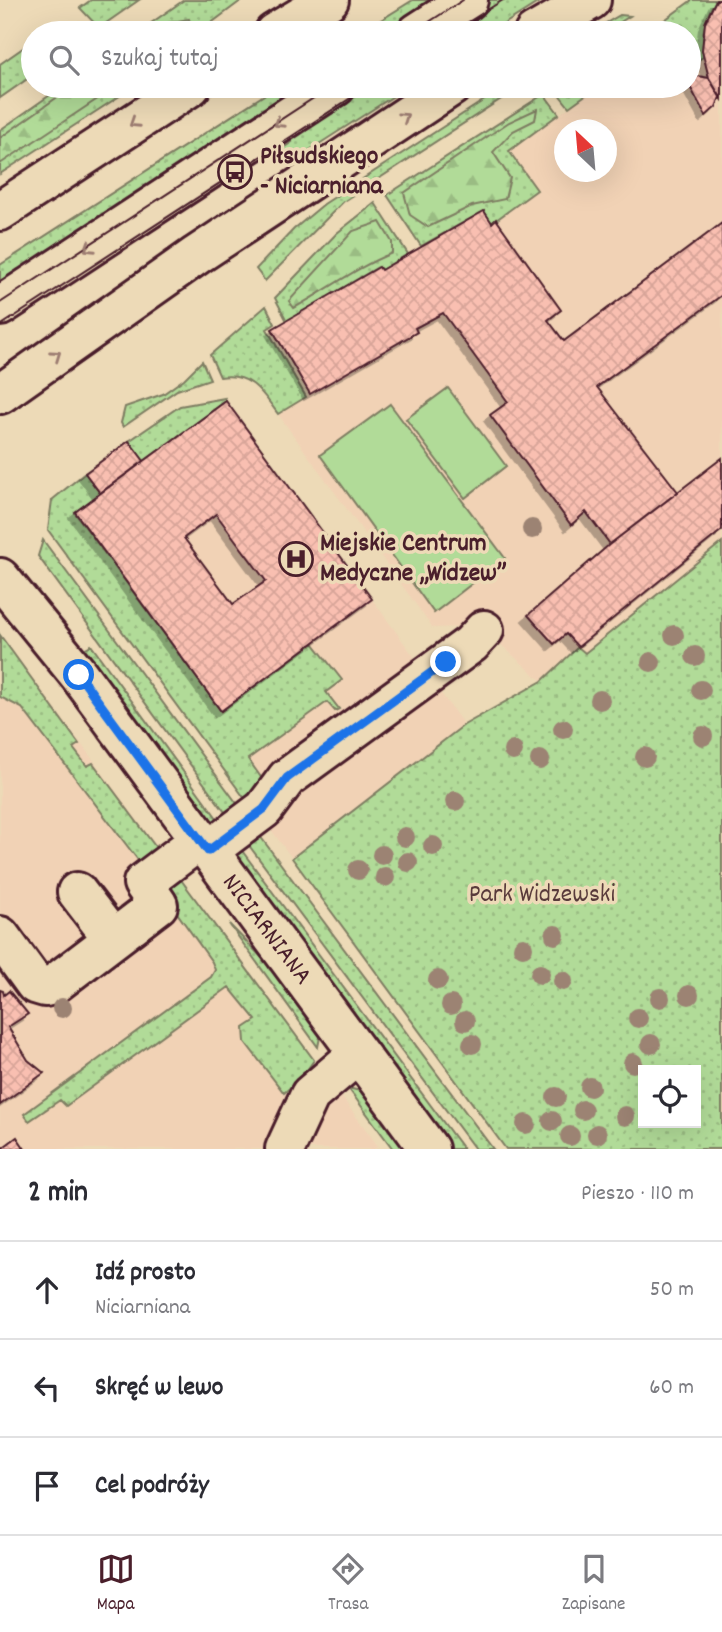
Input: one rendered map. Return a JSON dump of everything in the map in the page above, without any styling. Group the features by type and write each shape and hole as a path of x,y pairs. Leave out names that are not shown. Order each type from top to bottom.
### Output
{"main road":[{"path":"294,21 329,0"},
{"path":"436,21 468,0"},
{"path":"555,21 591,0"},
{"path":"0,211 173,98"},
{"path":"0,306 318,98"},
{"path":"0,394 197,255 434,98"},
{"name":"NICIARNIANA","path":"3,588 79,675 429,1149"},
{"path":"0,936 35,984 45,987 53,985 158,905 143,883 264,809 287,778 471,644 484,630"},
{"path":"77,892 113,939"},
{"path":"285,1149 310,1095 358,1054"}],"shaded area":[{"path":"716,0 722,0 722,542 585,653 578,648 542,681 475,622 462,627 433,628 278,414 310,394 272,329 379,267 381,270 484,211 492,223 537,190 509,151 582,98 701,98 703,30 707,17"},
{"path":"225,398 464,725 292,858 48,530 52,500 129,441 180,406"},
{"path":"0,634 378,1146 374,1149 0,1149"}],"green space":[{"path":"91,0 139,0 109,21 92,21 80,8"},
{"path":"184,0 242,0 214,21 154,21"},
{"path":"413,0 451,0 419,21 379,21"},
{"path":"486,0 542,0 509,21 454,21"},
{"path":"692,0 716,0 705,27 701,58 701,21 663,21"},
{"path":"620,15 630,16 622,21 610,21"},
{"path":"21,49 21,83 0,98 0,64"},
{"path":"46,98 117,98 0,174 0,130"},
{"path":"56,98 99,98 0,164 0,138"},
{"path":"259,98 302,98 0,296 0,265"},
{"path":"336,98 390,98 288,164 279,151 292,142 285,131"},
{"path":"487,98 503,98 343,202 265,281 256,269 294,229 324,204"},
{"path":"538,98 547,98 559,114 509,151 537,190 492,223 484,211 421,246 387,195"},
{"path":"562,98 581,98 569,107"},
{"path":"537,109 535,120 513,131 493,152 510,178 505,199 472,206 428,227 410,215 404,193 509,122"},
{"path":"375,203 408,254 381,270 378,267 287,321 275,298 337,233"},
{"path":"380,222 392,242 392,253 294,308 289,301 353,231"},
{"path":"266,306 275,324 267,329 306,397 278,414 254,385 239,378 220,377 210,355"},
{"path":"202,361 210,379 177,390 123,427 121,423 125,407 163,394 184,379"},
{"path":"448,388 506,466 465,498 406,419"},
{"path":"225,398 226,401 144,461 129,441 180,406"},
{"path":"390,404 505,558 434,613 320,455"},
{"path":"85,473 100,493 75,513 221,711 313,643 342,680 326,692 339,709 335,711 327,702 248,759 265,783 251,807 48,530 52,500"},
{"path":"43,540 244,813 230,819 38,556"},
{"name":"Park Widzewski","path":"722,542 722,1149 506,1149 292,858 464,725 542,681 578,647 585,653"},
{"path":"0,635 79,744 73,748 87,766 93,763 160,853 151,859 138,860 22,708 0,697"},
{"path":"91,645 222,825 211,822 82,650"},
{"path":"254,828 493,1149 475,1149 242,836"},
{"path":"237,844 463,1149 448,1149 232,851"},
{"path":"179,877 314,1060 302,1077 284,1093 245,1042 244,1028 256,1020 229,987 66,1106 60,1100 29,1121 24,1114 211,977 215,970 212,962 175,910 168,888"},
{"path":"229,924 272,968 321,1032 318,1047"},
{"path":"348,1088 364,1092 407,1149 393,1149"}],"building":[{"path":"716,0 722,0 722,99 709,78 702,50 705,23"},
{"path":"701,77 709,78 720,97 716,107 706,116 696,98 701,98"},
{"path":"484,211 492,223 496,219 561,310 548,320 564,341 722,223 722,295 597,387 678,492 610,544 586,512 571,525 490,415 508,402 443,313 415,328 417,332 310,394 272,329 379,267 381,270"},
{"name":"Miejskie Centrum Medyczne „Widzew”","path":"226,401 372,599 221,711 75,512","holes":["216,514 266,581 233,604 184,538"]},
{"path":"129,441 144,461 100,493 85,473"},
{"path":"722,458 722,530 578,647 566,634 554,644 528,615 610,544"},
{"path":"0,990 4,995 9,991 28,1014 8,1027 28,1060 44,1073 0,1105"},
{"path":"17,1137 25,1149 1,1149"}],"tram line":[{"path":"431,21 463,0"},
{"path":"470,21 503,0"},
{"path":"0,303 314,98"},
{"path":"0,326 351,98"}],"place":[{"name":"Piłsudskiego - Niciarniana","path":"235,172"},
{"name":"Miejskie Centrum Medyczne „Widzew”","path":"296,559"}],"route":[{"path":"79,675 208,851 264,809 287,778 446,662"}]}
